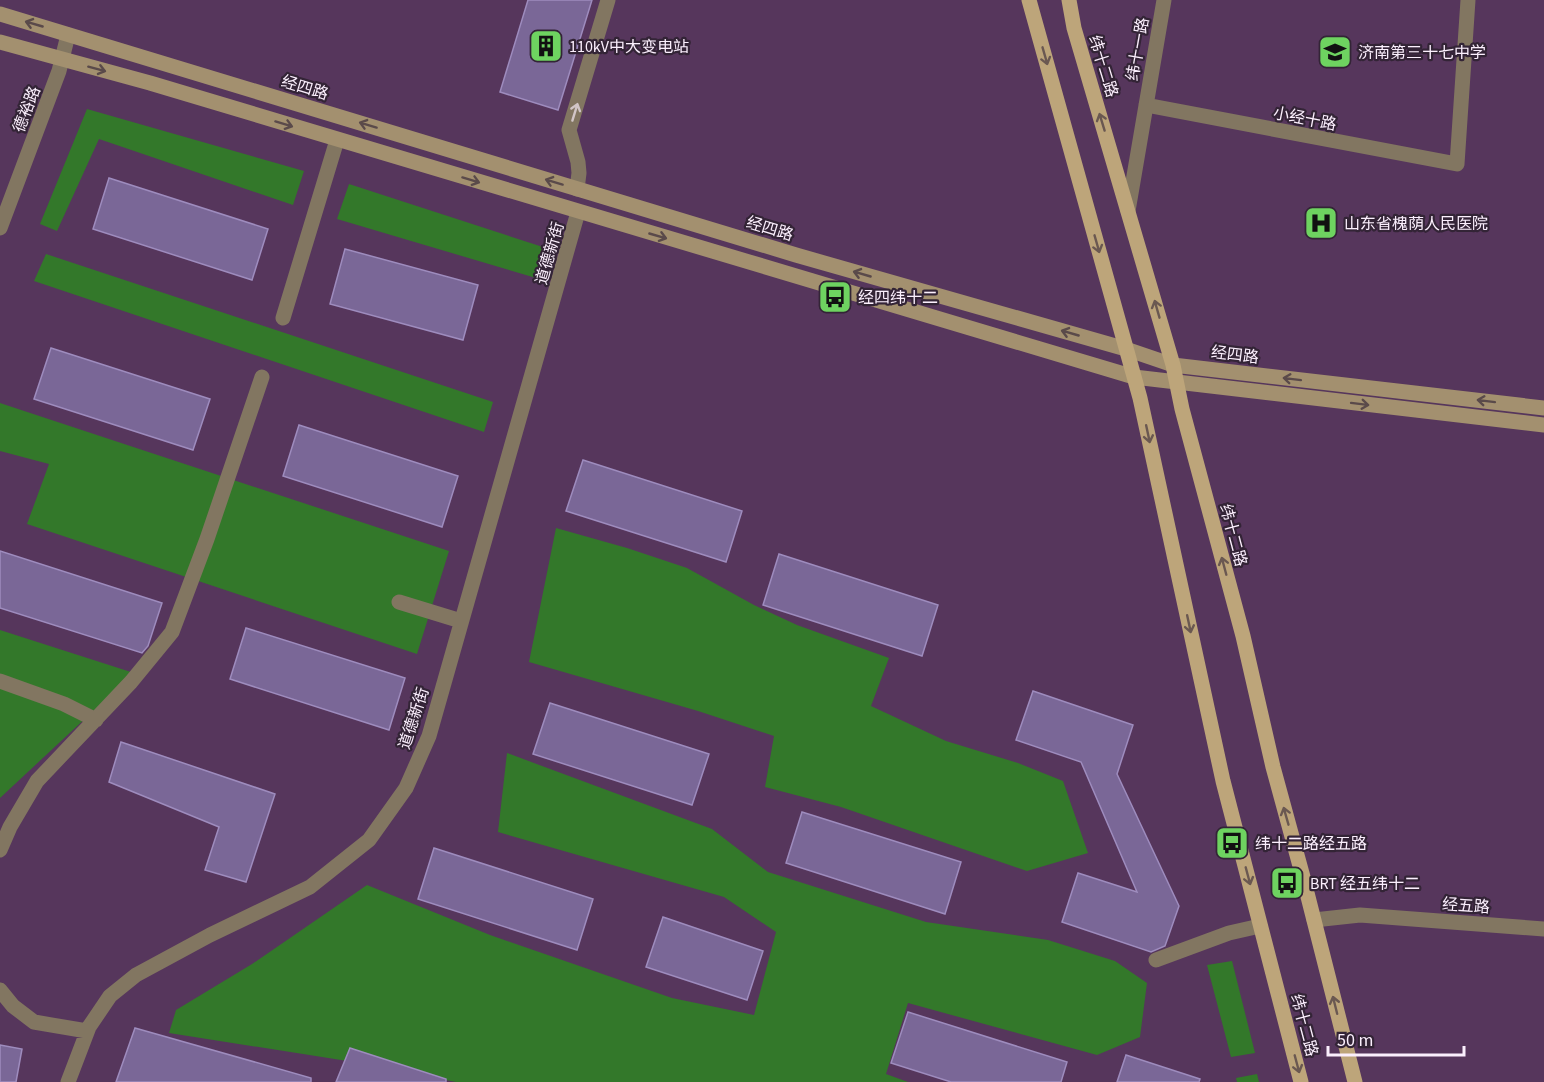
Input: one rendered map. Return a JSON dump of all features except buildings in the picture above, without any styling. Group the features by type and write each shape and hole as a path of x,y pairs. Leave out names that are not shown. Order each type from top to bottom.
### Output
{"main road":[{"name":"纬十二路","path":"1029,0 1134,377 1223,781 1301,1082"},
{"name":"纬十二路","path":"1069,0 1074,28 1173,365 1182,409 1243,636 1273,767 1355,1082"},
{"name":"经四路","path":"0,15 807,258 1126,349 1173,365 1544,408"},
{"path":"0,42 150,84 1134,377 1544,425"}],"street":[{"path":"577,189 579,173 569,130 609,0"},
{"name":"纬十一路","path":"1128,211 1164,0"},
{"name":"小经十路","path":"1146,105 1457,164 1468,0"},
{"name":"德裕路","path":"0,228 63,60 68,35"},
{"path":"283,318 337,140"},
{"name":"道德新街","path":"68,1082 87,1031 110,996 136,975 210,935 310,887 369,840 406,788 426,744 578,212"},
{"path":"0,850 10,827 37,782 131,682 172,632 207,539 262,377"},
{"path":"399,602 461,621"},
{"path":"0,681 64,704 96,720"},
{"name":"经五路","path":"1314,920 1360,915 1544,929"},
{"path":"1156,960 1229,933 1260,926"},
{"path":"0,990 7,1005 34,1022 87,1031"}],"green space":[{"path":"87,109 304,171 293,205 99,139 57,231 40,224"},
{"path":"349,184 546,248 536,278 337,219"},
{"path":"46,254 493,402 484,432 34,281"},
{"path":"0,403 449,551 417,654 27,524 49,464 0,451"},
{"path":"556,528 687,568 754,605 797,625 889,658 871,706 946,741 1018,763 1063,781 1088,853 1027,871 841,807 765,787 774,736 698,711 529,662"},
{"path":"0,630 134,673 0,798"},
{"path":"507,753 712,829 768,872 926,922 1048,940 1115,961 1147,983 1140,1037 1097,1055 908,1003 886,1074 908,1082 456,1082 360,1063 169,1033 176,1010 252,964 367,885 490,935 672,998 754,1015 776,932 724,897 498,832"},
{"path":"1232,961 1255,1053 1231,1057 1207,965"},
{"path":"1257,1074 1259,1082 1237,1082 1236,1078"}],"place":[{"name":"110kV中大变电站","path":"546,46"},
{"name":"济南第三十七中学","path":"1335,52"},
{"name":"山东省槐荫人民医院","path":"1321,223"},
{"name":"经四纬十二","path":"835,297"},
{"name":"纬十二路经五路","path":"1232,843"},
{"name":"BRT 经五纬十二","path":"1287,883"}]}
